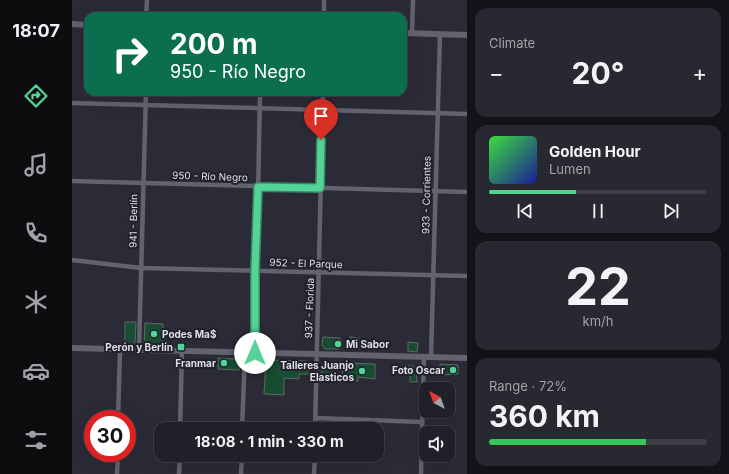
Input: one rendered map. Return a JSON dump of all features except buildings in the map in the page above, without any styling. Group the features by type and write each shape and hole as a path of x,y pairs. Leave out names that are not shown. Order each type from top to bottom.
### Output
{"main road":[{"path":"72,24 84,25"},
{"path":"407,33 467,35"},
{"path":"72,348 316,356 467,358"}],"street":[{"path":"146,12 147,0"},
{"path":"324,0 324,12"},
{"path":"412,0 412,33"},
{"name":"933 - Corrientes","path":"421,474 422,422 433,276 440,34"},
{"name":"941 - Berlín","path":"138,350 146,96"},
{"path":"255,353 255,271 260,96"},
{"name":"937 - Florida","path":"316,422 323,96"},
{"path":"72,103 467,114"},
{"name":"950 - Río Negro","path":"72,181 467,192"},
{"name":"952 - El Parque","path":"72,260 141,268 467,276"},
{"path":"118,410 120,350"},
{"path":"180,422 182,351"},
{"path":"242,422 244,353"},
{"path":"316,418 422,422"},
{"path":"117,474 118,462"},
{"path":"179,474 180,462"},
{"path":"241,474 242,462"},
{"path":"314,474 315,462"}],"place":[{"name":"Podes Ma$","path":"154,334"},
{"name":"Mi Sabor","path":"338,344"},
{"name":"Perón y Berlín","path":"181,347"},
{"name":"Franmar","path":"224,363"},
{"name":"Foto Oscar","path":"453,370"},
{"name":"Talleres Juanjo Elasticos","path":"362,371"}],"route":[{"path":"255,353 255,271 258,187 320,188 321,140"}]}
